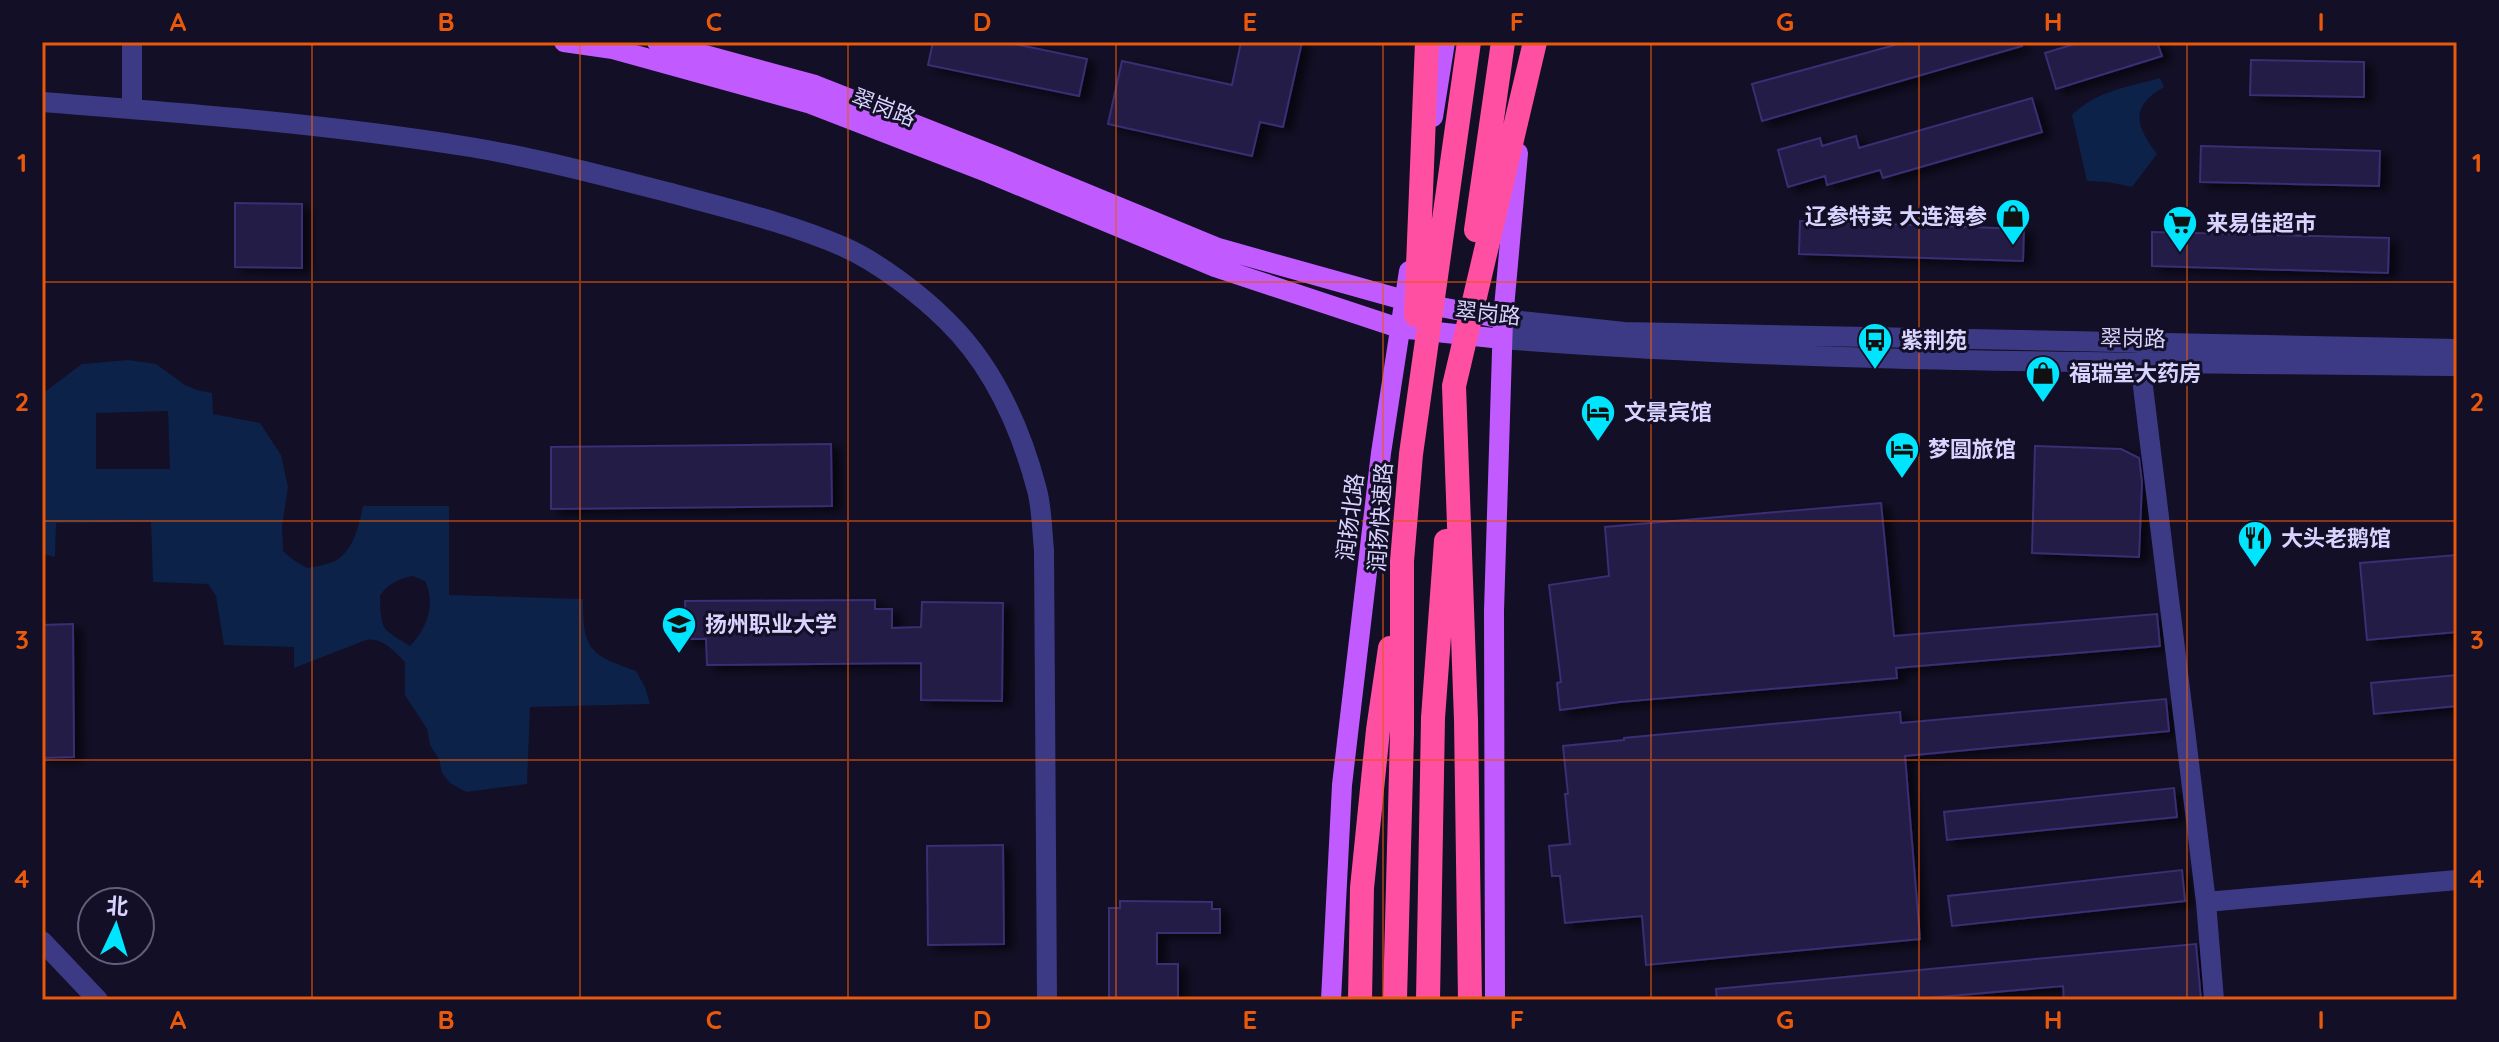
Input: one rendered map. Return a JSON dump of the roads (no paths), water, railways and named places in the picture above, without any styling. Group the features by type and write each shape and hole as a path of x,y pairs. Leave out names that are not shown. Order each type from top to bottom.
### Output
{"highway":[{"path":"1411,454 1427,42"},
{"name":"润扬快速路","path":"1395,1000 1390,732 1402,561 1411,454 1469,42"},
{"path":"1428,1000 1433,718 1454,386 1503,42"},
{"path":"1470,1000 1466,720 1454,386 1535,42"},
{"path":"1360,1000 1362,888 1390,732"}],"main road":[{"name":"翠岗路","path":"564,42 613,49 808,103 989,173 1215,267 1399,328 1503,329"},
{"name":"翠岗路","path":"657,42 815,85 1218,248 1503,329"},
{"name":"润扬北路","path":"1331,1000 1342,785 1381,453 1445,42"},
{"path":"1495,1000 1494,611 1503,329 1527,42"}],"street":[{"path":"132,42 132,109"},
{"path":"42,102 253,119 471,148 608,177 751,215 846,248 903,283 948,321 980,361 1004,400 1038,493 1044,550 1047,1000"},
{"name":"翠岗路","path":"1503,329 2457,349"},
{"name":"翠岗路","path":"1503,329 1622,348 1836,357 2457,366"},
{"path":"2140,362 2206,902 2214,1000"},
{"path":"2206,902 2457,880"},
{"path":"42,941 98,1000"}],"water":[{"path":"2160,78 2164,87 2145,102 2140,118 2144,135 2157,154 2132,187 2087,181 2072,115 2102,95"},
{"path":"128,360 156,364 185,385 212,393 213,414 260,423 281,455 288,487 282,526 283,551 307,568 333,562 346,552 357,530 363,506 449,506 449,595 583,599 587,640 592,648 608,660 636,671 650,704 530,707 527,784 466,792 450,783 442,773 427,729 405,695 405,662 382,643 366,640 294,668 294,647 224,645 216,596 208,584 153,582 151,522 56,523 55,557 42,554 42,394 82,364","holes":["168,411 170,469 96,469 96,413","413,576 425,581 430,607 421,632 410,646 384,627 380,596 394,583"]}],"place":[{"name":"辽参特卖 大连海参","path":"2013,247"},
{"name":"来易佳超市","path":"2180,254"},
{"name":"紫荆苑","path":"1875,371"},
{"name":"福瑞堂大药房","path":"2043,404"},
{"name":"文景宾馆","path":"1598,443"},
{"name":"梦圆旅馆","path":"1902,480"},
{"name":"大头老鹅馆","path":"2255,569"},
{"name":"扬州职业大学","path":"679,655"}]}
